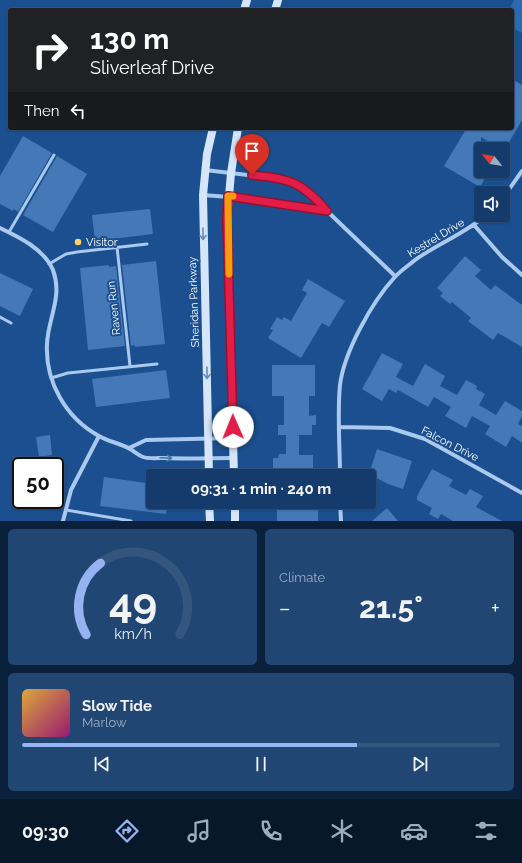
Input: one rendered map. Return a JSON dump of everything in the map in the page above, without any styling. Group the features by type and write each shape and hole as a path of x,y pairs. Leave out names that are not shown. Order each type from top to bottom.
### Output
{"main road":[{"name":"Sheridan Parkway","path":"209,469 203,195 205,170 213,130"},
{"path":"234,469 227,220 230,173 238,130"},
{"path":"209,509 210,521"},
{"path":"235,509 235,521"}],"street":[{"path":"205,170 282,179 299,185 313,194 327,211 395,276"},
{"path":"510,188 522,171"},
{"path":"203,195 228,196 327,211"},
{"name":"Kestrel Drive","path":"340,469 340,385 348,356 358,332 385,288 395,276 417,259 478,222"},
{"path":"474,226 502,257 522,275"},
{"path":"0,228 31,245 42,254 49,264 56,283 57,296 47,344 47,361 51,378 62,402 71,414 98,436 130,448 143,457 234,458"},
{"name":"Falcon Drive","path":"340,427 390,428 425,439 522,493"},
{"path":"63,521 79,472 98,436"},
{"path":"130,448 146,440 233,438"},
{"path":"340,509 341,521"}],"lane":[{"path":"9,232 54,155"},
{"path":"49,264 66,254 147,244"},
{"name":"Raven Run","path":"117,247 130,366"},
{"path":"0,317 11,323"},
{"path":"51,378 68,373 157,364"},
{"path":"66,510 130,521"}],"shaded area":[{"path":"514,0 522,0 522,33 514,29 514,8 510,8"}],"building":[{"path":"514,80 522,85 522,120 509,142 489,142 481,137 481,142 474,142 474,178 485,178 481,186 444,166 465,130 514,130"},
{"path":"23,136 52,153 18,212 0,204 0,176"},
{"path":"57,156 87,174 53,232 23,215"},
{"path":"150,209 153,234 95,241 92,215"},
{"path":"465,256 481,270 475,276 491,290 495,285 522,305 522,347 498,333 493,340 468,321 471,318 452,302 450,304 440,296 443,293 437,288"},
{"path":"156,261 165,344 135,347 135,345 131,346 122,265"},
{"path":"109,265 109,267 116,266 125,346 88,350 80,268"},
{"path":"0,273 33,289 20,316 0,306"},
{"path":"308,279 345,301 329,327 322,323 301,358 268,338 273,330 270,329 277,317 282,320 284,317 291,321 307,293 302,290"},
{"path":"382,353 403,364 396,377 413,386 425,364 445,376 440,386 457,395 466,380 477,386 476,389 485,394 479,405 496,415 505,401 522,411 522,416 518,424 522,426 522,443 512,436 506,447 485,434 490,426 472,416 466,428 445,416 451,407 434,397 428,407 398,390 396,393 389,389 382,401 362,389"},
{"path":"272,365 315,365 315,396 309,396 309,416 316,415 316,425 312,425 312,435 299,435 299,455 313,455 313,469 273,469 273,458 278,458 279,454 286,454 286,435 278,435 278,425 284,425 284,396 272,396"},
{"path":"166,370 170,398 96,407 92,379"},
{"path":"50,435 52,455 39,457 36,437"},
{"path":"377,449 412,461 403,489 376,478 376,469 371,469"},
{"path":"432,469 453,480 449,486 466,495 470,489 483,496 476,507 502,521 453,521 441,514 438,519 429,514 432,508 417,500 417,496"},
{"path":"104,477 146,483 146,509 167,509 166,514 100,506"},
{"path":"387,508 398,521 372,521"},
{"path":"277,509 318,509 318,521 277,521"}],"slow traffic":[{"path":"229,274 227,220 228,196 233,196"}],"place":[{"name":"Visitor","path":"78,242"}],"route":[{"path":"233,427 227,220 228,196 327,211 313,194 299,185 282,179 252,175"}]}
